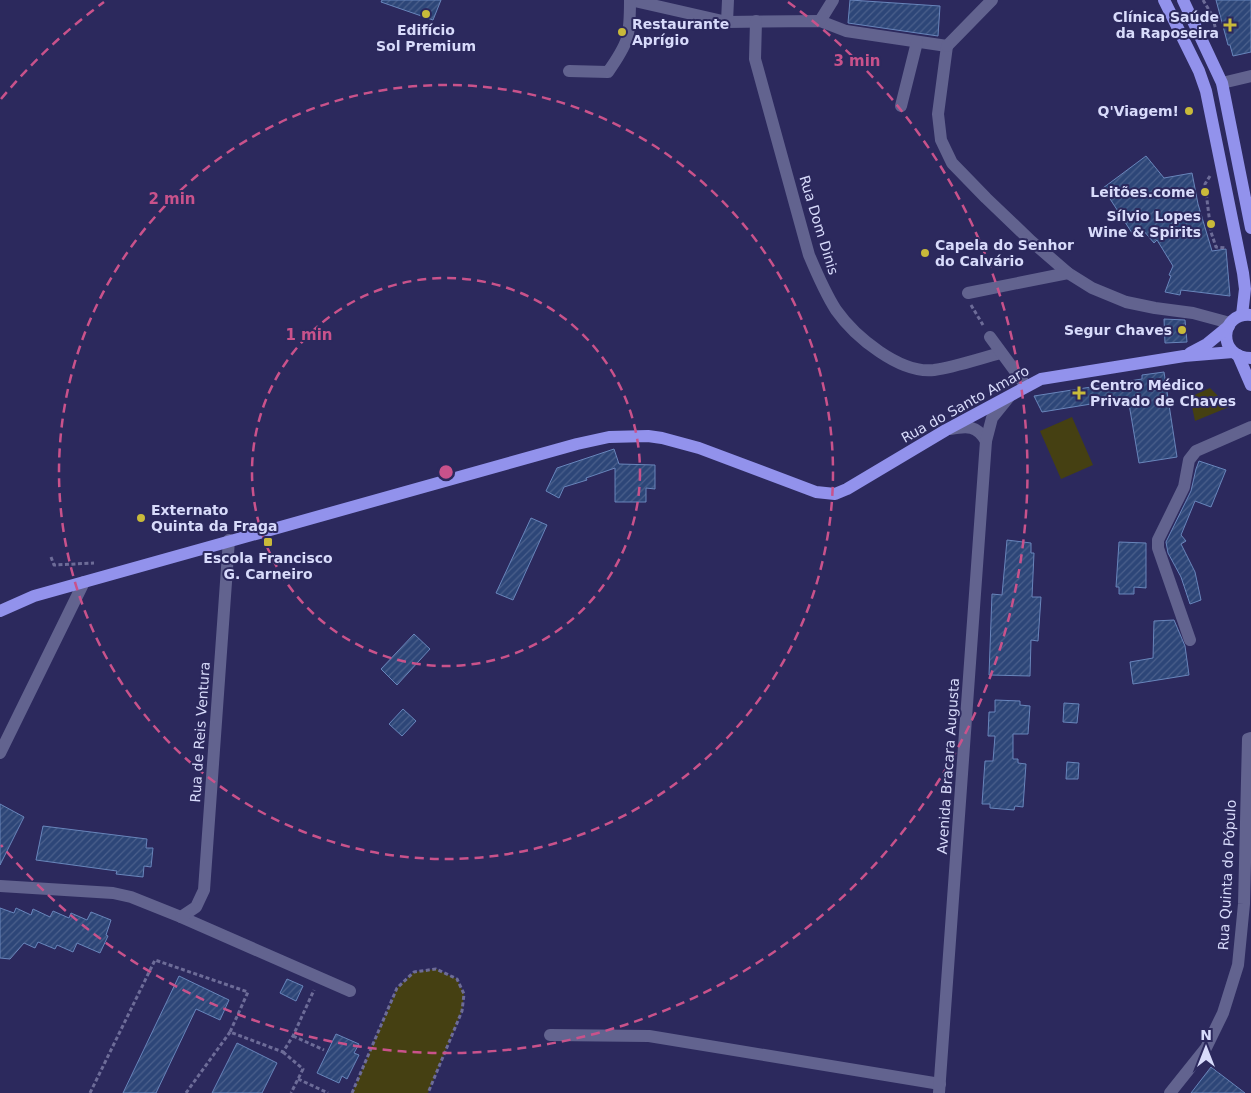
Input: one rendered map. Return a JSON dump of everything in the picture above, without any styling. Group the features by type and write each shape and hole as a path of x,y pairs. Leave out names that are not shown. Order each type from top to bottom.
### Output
{"main road":[{"path":"1164,0 1199,71 1206,91 1243,273 1246,315"},
{"path":"1183,0 1222,83 1251,228"},
{"name":"Rua do Santo Amaro","path":"1184,356 1202,347 1230,324 1246,315"},
{"path":"1230,324 1226,332 1226,339 1251,385"},
{"name":"Rua do Santo Amaro","path":"0,611 34,596 229,540 609,437 662,438 687,444 799,487 823,494 835,494 946,430 1041,379 1184,356 1235,354 1251,358"}],"street":[{"path":"569,71 608,72 625,47 630,28 630,0 727,22 820,20 846,31 947,46"},
{"path":"727,22 728,0"},
{"path":"820,20 833,0"},
{"path":"992,0 947,46 938,114 941,140 952,163 1031,241 1068,273 1092,288 1117,299 1150,307 1193,313 1230,324"},
{"name":"Rua Dom Dinis","path":"756,21 755,59 809,255 822,285 837,311 859,336 888,358 915,370 934,370 1001,353"},
{"path":"900,106 917,42"},
{"path":"1222,83 1251,76"},
{"path":"968,293 1068,273"},
{"path":"990,336 1026,386"},
{"name":"Avenida Bracara Augusta","path":"940,1089 986,441 992,418 1009,397"},
{"path":"946,430 963,426 972,427 980,432 986,441"},
{"path":"1190,640 1158,548 1158,540 1184,487 1189,460 1196,451 1251,427"},
{"name":"Rua de Reis Ventura","path":"182,917 196,907 204,890 229,540"},
{"path":"0,753 84,582"},
{"name":"Rua Quinta do Pópulo","path":"1170,1093 1206,1048 1223,1013 1238,965 1244,904 1249,760 1248,739 1251,738"},
{"path":"0,886 113,893 131,897 182,917 350,991"},
{"path":"550,1035 649,1036 940,1089"}],"path":[{"path":"1203,0 1212,15 1219,41"},
{"path":"968,293 970,303 990,336"},
{"path":"51,557 54,565 100,563"},
{"path":"90,1093 155,960 248,992 230,1032 186,1093"},
{"path":"352,1093 397,988 414,972 436,969 457,979 464,994 462,1011 428,1093"},
{"path":"283,1052 293,1036 320,978"},
{"path":"230,1032 283,1052 302,1068 291,1093"},
{"path":"293,1036 324,1050"},
{"path":"298,1079 328,1093"}],"shaded area":[{"path":"1210,388 1229,407 1195,421 1190,397"},
{"path":"1072,417 1093,465 1061,479 1040,431"},
{"path":"436,969 457,979 464,994 462,1011 428,1093 352,1093 397,988 414,972"}],"building":[{"name":"Edifício Sol Premium","path":"382,0 441,0 433,20 381,2"},
{"path":"850,0 940,6 938,36 848,23"},
{"path":"1216,0 1251,0 1251,52 1233,56 1230,45 1228,45"},
{"path":"1146,156 1164,178 1192,173 1198,204 1212,251 1226,249 1230,296 1181,290 1180,295 1165,292 1173,266 1157,240 1154,243 1143,230 1134,236 1103,188"},
{"path":"1164,319 1185,320 1187,342 1165,343"},
{"path":"1164,372 1177,457 1139,463 1128,398 1042,412 1034,396 1142,379 1142,375"},
{"path":"614,449 619,464 655,465 655,489 646,488 646,502 615,502 615,468 564,487 559,498 546,491 557,468"},
{"path":"1199,461 1226,470 1211,507 1195,501 1181,535 1186,541 1181,544 1195,572 1201,600 1190,604 1181,577 1168,553 1166,542 1191,491"},
{"path":"531,518 547,525 513,600 496,593"},
{"path":"1007,540 1031,543 1031,553 1034,553 1032,597 1041,597 1038,641 1031,640 1030,676 989,675 992,594 1002,595"},
{"path":"1119,542 1146,543 1146,588 1134,587 1134,594 1119,594 1119,587 1116,587"},
{"path":"1174,620 1185,646 1189,675 1133,684 1130,662 1153,658 1154,621"},
{"path":"414,634 430,649 397,685 381,669"},
{"path":"995,700 1020,701 1020,705 1030,706 1028,734 1013,734 1013,759 1018,759 1018,763 1026,764 1023,807 1015,806 1014,810 990,808 990,804 982,804 985,761 993,761 995,736 988,736 989,712 995,712"},
{"path":"1064,703 1079,704 1077,723 1063,722"},
{"path":"403,709 416,721 402,736 389,724"},
{"path":"1067,762 1079,763 1078,779 1066,779"},
{"path":"0,804 24,817 0,865"},
{"path":"43,826 147,839 146,848 153,848 151,867 144,866 143,877 116,874 117,871 36,860"},
{"path":"0,908 14,913 16,908 31,915 33,909 50,917 53,911 69,918 71,913 87,920 91,912 111,920 106,935 108,936 100,953 77,943 73,952 57,945 55,949 38,942 35,948 24,943 10,959 0,958"},
{"path":"179,976 229,1000 220,1020 196,1009 156,1093 123,1093"},
{"path":"287,979 303,986 296,1001 280,993"},
{"path":"336,1034 359,1044 354,1053 359,1055 347,1079 342,1076 339,1083 317,1073"},
{"path":"237,1043 277,1063 262,1093 212,1093"},
{"path":"1211,1067 1245,1093 1191,1093"}],"place":[{"name":"Edifício Sol Premium","path":"426,14"},
{"name":"Clínica Saúde da Raposeira","path":"1230,25"},
{"name":"Restaurante Aprígio","path":"622,32"},
{"name":"Q'Viagem!","path":"1189,111"},
{"name":"Leitões.come","path":"1205,192"},
{"name":"Sílvio Lopes Wine & Spirits","path":"1211,224"},
{"name":"Capela do Senhor do Calvário","path":"925,253"},
{"name":"Segur Chaves","path":"1182,330"},
{"name":"Centro Médico Privado de Chaves","path":"1079,393"},
{"name":"Externato Quinta da Fraga","path":"141,518"},
{"name":"Escola Francisco G. Carneiro","path":"268,542"}]}
